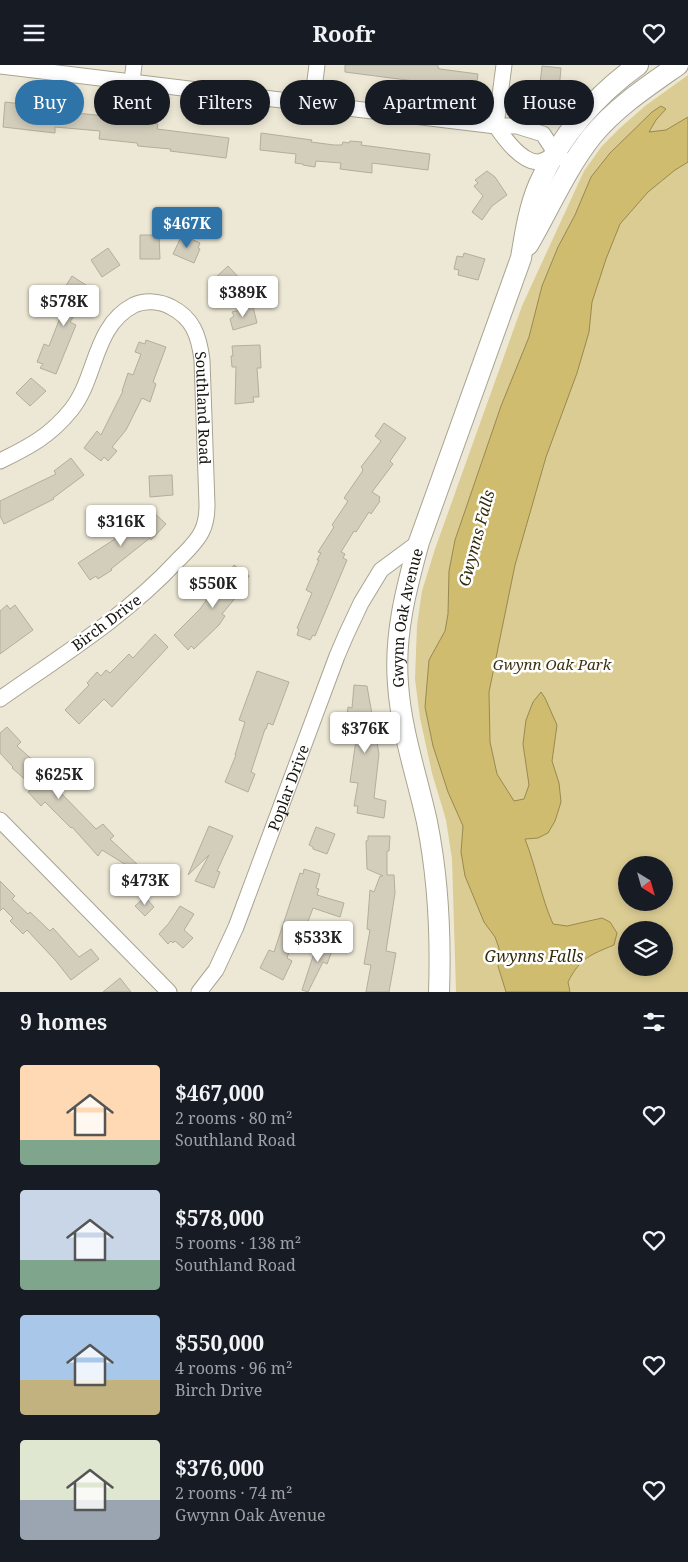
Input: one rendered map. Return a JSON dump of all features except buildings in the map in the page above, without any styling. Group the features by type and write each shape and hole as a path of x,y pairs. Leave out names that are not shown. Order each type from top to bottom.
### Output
{"main road":[{"name":"Gwynn Oak Avenue","path":"564,159 577,122 621,77 638,65"},
{"name":"Gwynn Oak Avenue","path":"439,992 438,924 434,863 402,718 398,683 400,623 406,588 419,542 521,258 528,216 539,184 610,117 636,95 678,65"}],"street":[{"path":"132,80 134,65"},
{"path":"315,80 317,65"},
{"path":"504,65 496,126 508,143 529,160 539,162 564,159"},
{"path":"0,66 123,80"},
{"path":"170,86 280,100"},
{"path":"355,109 496,126 517,126 543,134 564,159"},
{"name":"Southland Road","path":"0,461 35,444 62,420 72,408 79,397 105,333 114,320 125,310 140,303 152,302 168,305 188,318 201,350 208,505 202,532"},
{"name":"Birch Drive","path":"0,699 137,600 164,576 202,532"},
{"name":"Poplar Drive","path":"199,992 216,970 236,927 336,656 361,603 381,570 419,542"},
{"path":"0,820 169,992"}],"green space":[{"name":"Gwynn Oak Park","path":"688,75 688,992 456,992 452,859 446,820 432,773 420,718 415,679 417,625 422,591 435,549 522,306 584,171 602,146 645,106"}],"water":[{"name":"Gwynns Falls","path":"661,106 666,109 656,120 649,132 666,130 688,117 688,162 648,192 620,224 606,259 592,302 589,332 577,373 546,457 515,565 489,692 490,742 497,774 514,801 524,799 529,785 523,744 526,720 533,702 541,692 557,725 552,761 559,783 561,802 555,821 548,833 538,838 525,839 553,924 567,926 602,918 610,922 617,933 614,945 586,958 577,967 568,982 570,992 506,992 498,966 499,948 495,937 484,922 465,876 461,852 463,826 448,792 433,746 425,707 429,660 445,631 448,614 449,571 455,540 501,406 529,337 542,286 558,247 575,215 591,177 610,153 652,112"}]}
